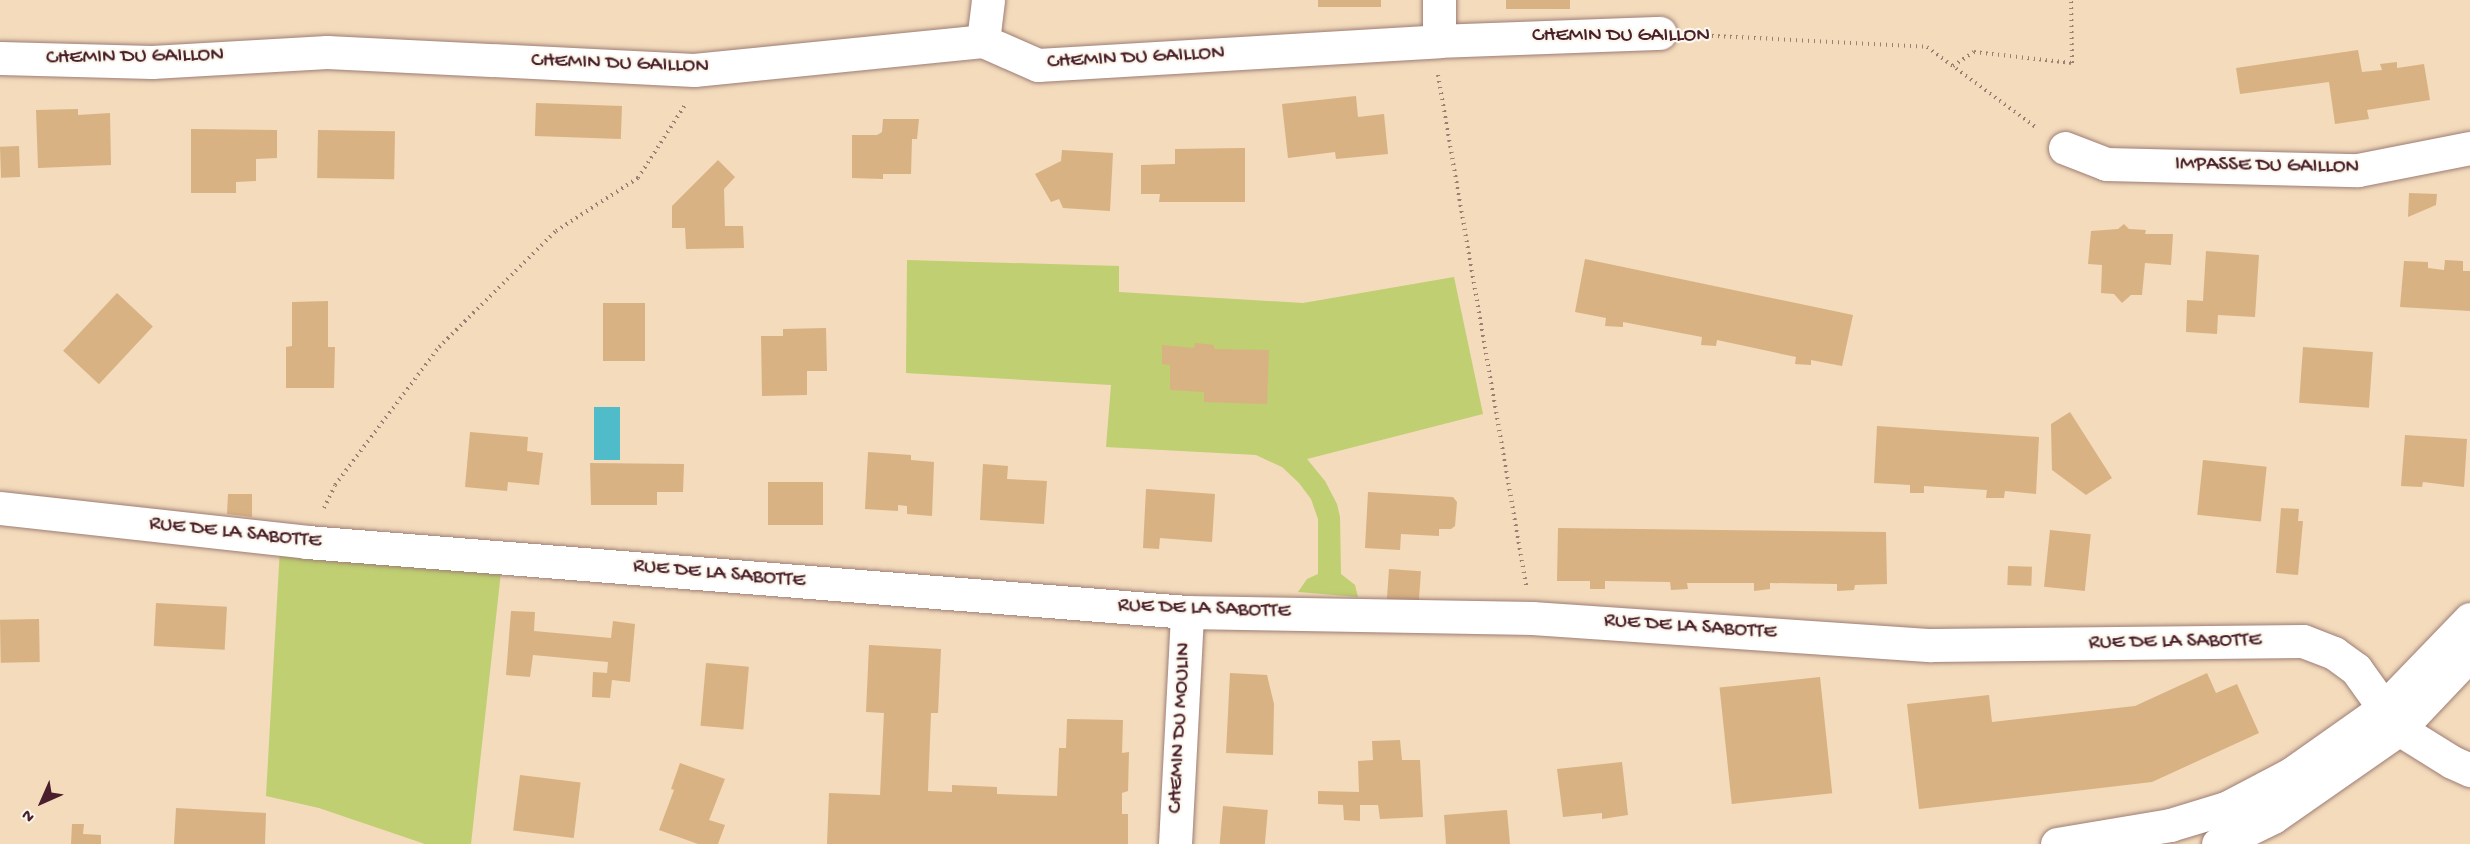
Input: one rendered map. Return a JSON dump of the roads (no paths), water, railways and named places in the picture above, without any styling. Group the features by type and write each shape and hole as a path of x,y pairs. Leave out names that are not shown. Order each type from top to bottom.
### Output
{"street":[{"path":"983,41 988,0"},
{"path":"1438,56 1439,0"},
{"name":"CHEMIN DU GAILLON","path":"0,58 152,62 327,52 694,70 983,41 1038,65 1438,56 1660,33"},
{"name":"IMPASSE DU GAILLON","path":"2065,148 2106,164 2358,170 2470,148"},
{"name":"RUE DE LA SABOTTE","path":"0,508 307,542 1187,612 1532,618 1931,645 2303,641 2334,653 2356,669 2391,719"},
{"name":"CHEMIN DU MOULIN","path":"1175,844 1187,612"},
{"path":"2056,844 2104,841 2170,825 2226,808 2291,774 2391,719 2470,619"},
{"path":"2218,844 2273,817 2470,654"},
{"path":"2391,719 2451,762 2470,770"}],"water":[{"path":"594,407 620,407 620,460 594,460"}]}
